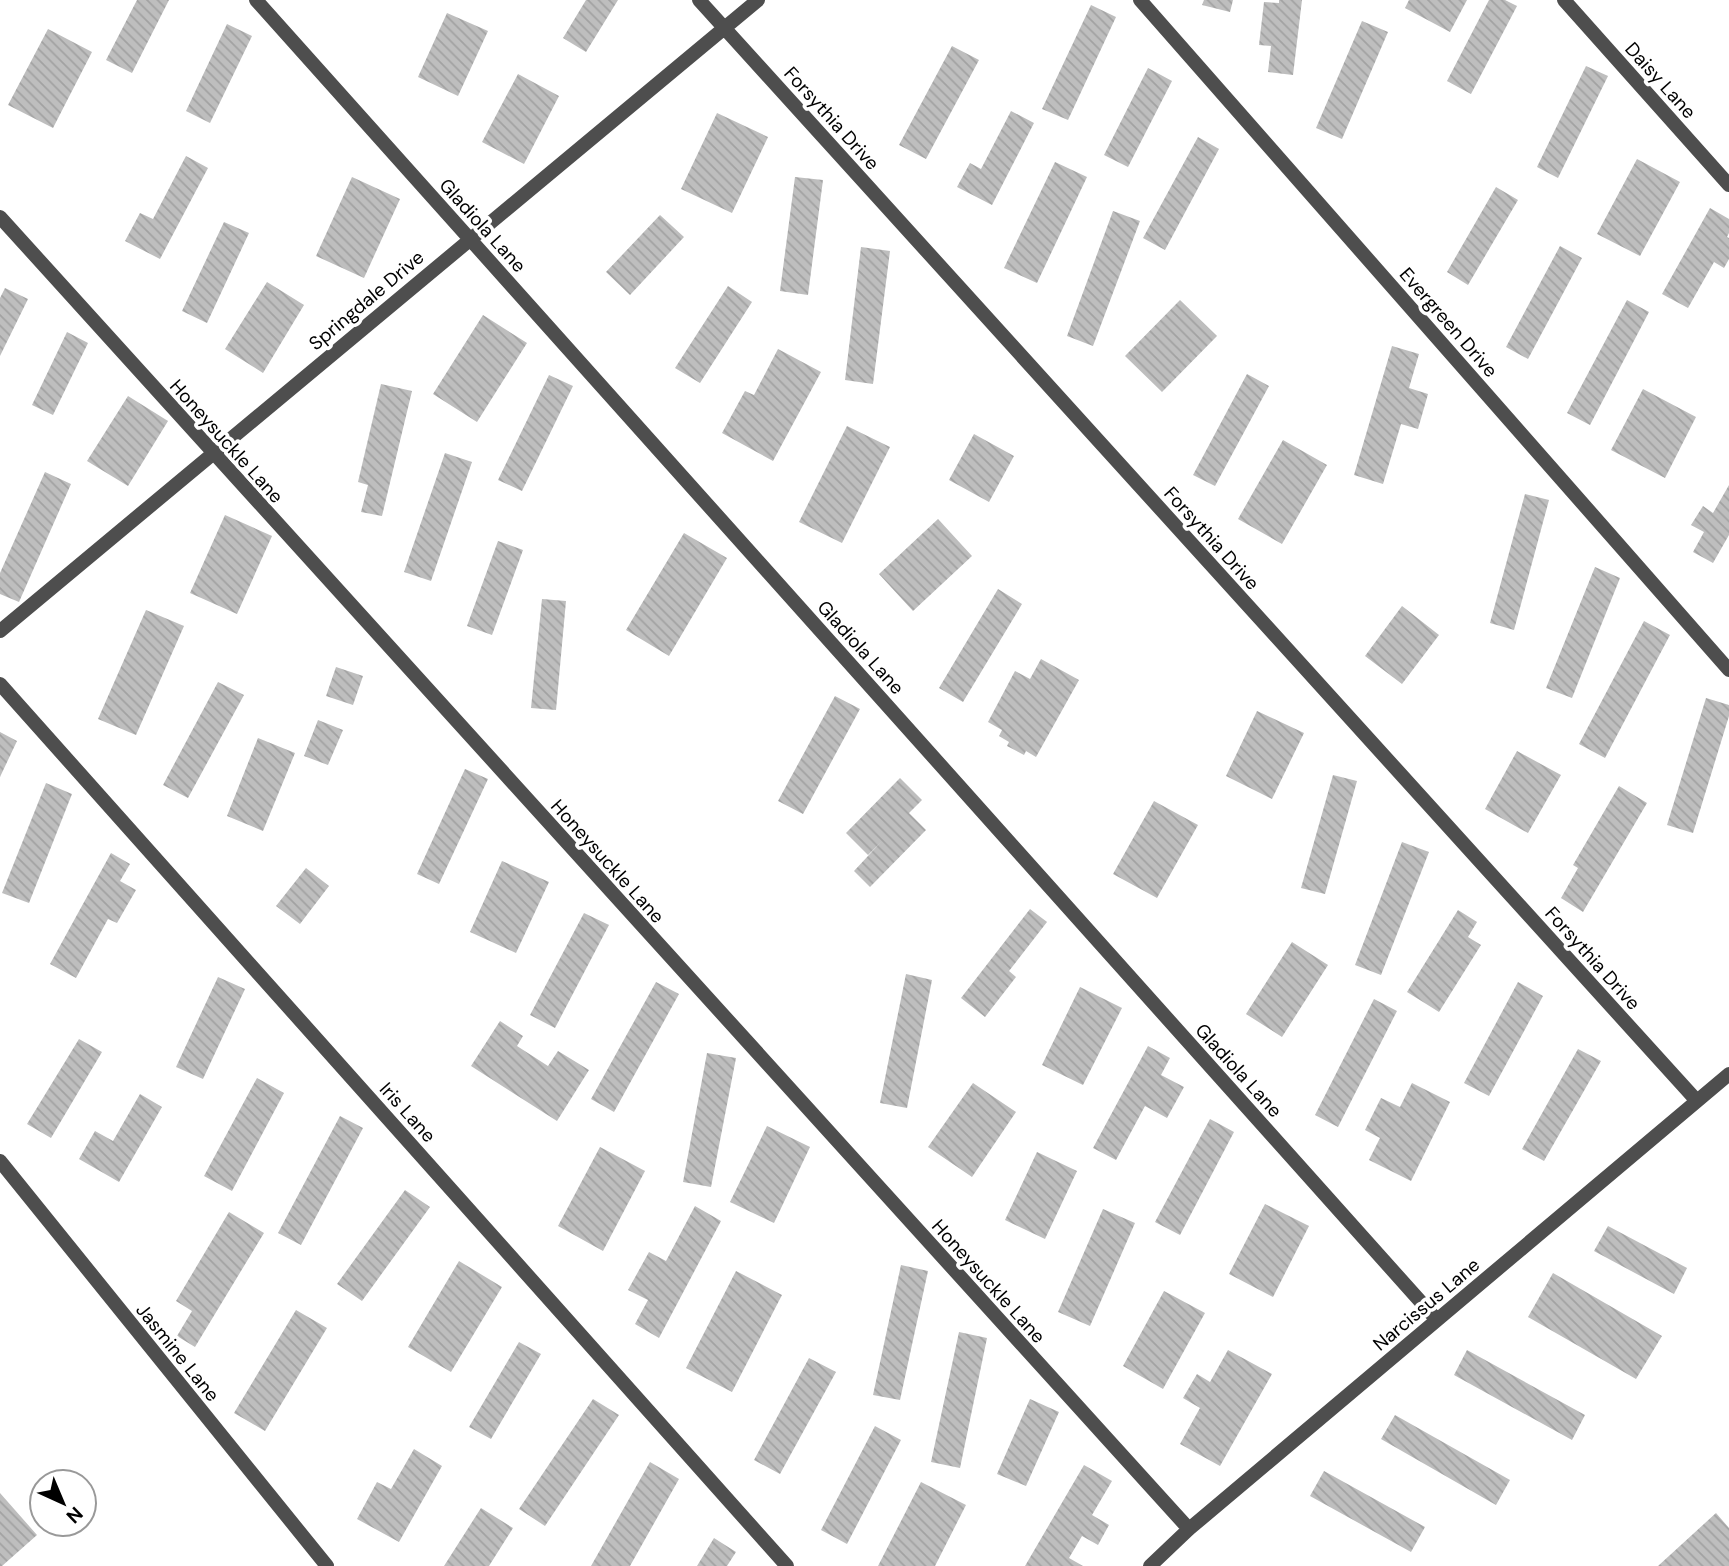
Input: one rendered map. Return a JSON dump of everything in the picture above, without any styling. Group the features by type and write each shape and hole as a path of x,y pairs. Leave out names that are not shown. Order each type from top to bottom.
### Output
{"street":[{"name":"Gladiola Lane","path":"256,0 1437,1320"},
{"name":"Forsythia Drive","path":"699,0 1698,1101"},
{"name":"Springdale Drive","path":"0,631 758,0"},
{"name":"Evergreen Drive","path":"1140,0 1729,670"},
{"name":"Daisy Lane","path":"1564,0 1729,185"},
{"name":"Honeysuckle Lane","path":"0,217 1189,1529"},
{"name":"Iris Lane","path":"0,684 787,1566"},
{"name":"Narcissus Lane","path":"1150,1566 1189,1529 1729,1074"},
{"name":"Jasmine Lane","path":"0,1161 327,1566"}],"building":[{"path":"137,0 169,0 132,73 106,60"},
{"path":"586,0 618,0 586,52 563,38"},
{"path":"1204,0 1233,0 1230,12 1202,5"},
{"path":"1279,0 1302,0 1293,75 1268,72 1271,46 1259,45 1264,2 1279,3"},
{"path":"1409,0 1467,0 1450,32 1405,8"},
{"path":"1489,0 1505,0 1517,6 1471,94 1447,81"},
{"path":"1091,5 1116,17 1068,120 1042,109"},
{"path":"447,13 488,31 458,96 418,77"},
{"path":"1362,21 1388,32 1342,139 1316,128"},
{"path":"227,24 252,36 210,123 186,111"},
{"path":"48,29 92,52 53,128 8,105"},
{"path":"952,46 979,60 926,159 899,145"},
{"path":"1586,66 1608,76 1558,178 1537,167"},
{"path":"1148,68 1172,81 1128,167 1104,155"},
{"path":"518,74 559,96 524,164 482,142"},
{"path":"1011,111 1034,123 992,205 957,187 970,163 981,169"},
{"path":"717,113 768,137 732,213 681,189"},
{"path":"1198,137 1219,149 1165,250 1143,238"},
{"path":"186,156 208,168 160,259 125,241 140,213 153,219"},
{"path":"1637,159 1680,182 1640,256 1597,234"},
{"path":"1055,162 1087,177 1037,283 1004,268"},
{"path":"352,177 400,199 364,278 316,256"},
{"path":"795,177 823,180 808,295 780,291"},
{"path":"1496,187 1518,200 1468,285 1447,272"},
{"path":"1710,208 1729,219 1729,259 1724,268 1714,262 1688,308 1662,294"},
{"path":"1113,211 1140,221 1093,346 1067,336"},
{"path":"660,215 684,237 630,295 606,272"},
{"path":"224,222 249,233 207,323 182,311"},
{"path":"1560,246 1582,258 1528,359 1506,347"},
{"path":"861,247 890,251 873,384 845,380"},
{"path":"267,282 304,305 263,373 225,349"},
{"path":"728,286 752,302 700,383 675,368"},
{"path":"5,288 28,299 0,356 0,298"},
{"path":"1180,300 1217,336 1162,392 1125,356"},
{"path":"1627,300 1649,312 1590,425 1567,413"},
{"path":"483,315 527,343 477,422 433,394"},
{"path":"67,332 88,343 53,415 32,405"},
{"path":"1392,346 1419,354 1409,388 1428,394 1418,429 1401,424 1383,484 1354,475"},
{"path":"778,349 821,372 773,461 722,433 745,391 754,395"},
{"path":"1247,374 1269,386 1215,486 1193,475"},
{"path":"549,375 573,386 522,491 498,480"},
{"path":"381,384 412,391 382,516 361,512 368,485 358,482"},
{"path":"1643,389 1696,417 1665,478 1611,450"},
{"path":"128,396 168,421 128,486 87,461"},
{"path":"847,426 890,447 842,543 799,522"},
{"path":"974,434 1014,456 989,502 949,480"},
{"path":"1283,440 1327,465 1282,544 1238,519"},
{"path":"445,453 472,462 431,581 404,572"},
{"path":"45,472 71,484 19,602 0,594 0,573"},
{"path":"1729,485 1729,535 1713,563 1693,552 1704,532 1691,525 1703,506 1713,513"},
{"path":"1525,494 1549,500 1514,630 1490,623"},
{"path":"225,515 272,536 237,614 190,593"},
{"path":"938,519 972,556 913,611 879,574"},
{"path":"684,533 727,558 669,656 626,630"},
{"path":"498,541 523,550 492,635 467,626"},
{"path":"1595,567 1620,578 1572,698 1546,688"},
{"path":"998,589 1022,604 963,702 939,688"},
{"path":"542,599 566,601 556,710 531,708"},
{"path":"1402,606 1439,635 1402,684 1365,656"},
{"path":"146,610 184,626 136,735 98,719"},
{"path":"1644,621 1670,635 1605,758 1579,744"},
{"path":"1041,659 1079,680 1036,757 1026,751 1024,755 1007,746 1009,742 999,736 1002,730 988,722 1015,671 1030,679"},
{"path":"336,667 363,676 353,705 326,696"},
{"path":"218,682 244,695 188,798 163,785"},
{"path":"835,696 860,709 803,814 778,801"},
{"path":"1706,698 1729,705 1729,716 1693,833 1667,825"},
{"path":"1257,711 1304,733 1272,799 1226,776"},
{"path":"318,720 343,730 328,765 304,756"},
{"path":"0,732 17,741 0,777"},
{"path":"258,738 295,753 263,831 227,816"},
{"path":"1517,751 1561,775 1528,833 1485,809"},
{"path":"465,769 488,779 439,884 417,874"},
{"path":"1333,775 1357,781 1325,894 1301,888"},
{"path":"900,778 922,800 909,813 926,830 870,887 854,871 881,842 868,855 846,833"},
{"path":"46,783 72,794 29,903 2,893"},
{"path":"1619,786 1647,803 1583,912 1561,898 1578,868 1573,865"},
{"path":"1154,801 1198,825 1157,898 1113,874"},
{"path":"1402,842 1429,852 1381,975 1355,965"},
{"path":"111,853 130,864 120,881 136,890 117,923 108,919 76,978 50,964"},
{"path":"502,861 549,882 516,953 470,932"},
{"path":"306,868 329,886 300,924 276,906"},
{"path":"1030,909 1047,922 1009,971 1016,977 985,1017 961,998"},
{"path":"1458,910 1477,922 1468,937 1481,945 1439,1012 1407,992"},
{"path":"584,913 609,925 555,1028 530,1015"},
{"path":"1292,942 1328,965 1282,1037 1246,1014"},
{"path":"906,974 932,980 907,1108 880,1103"},
{"path":"218,977 245,989 203,1079 176,1067"},
{"path":"656,982 679,994 614,1112 591,1099"},
{"path":"1518,982 1543,996 1489,1096 1464,1083"},
{"path":"1080,987 1122,1008 1083,1085 1042,1065"},
{"path":"1374,999 1397,1011 1338,1127 1315,1115"},
{"path":"500,1021 523,1036 517,1046 548,1066 558,1051 589,1070 557,1121 471,1066"},
{"path":"79,1039 102,1052 51,1138 27,1124"},
{"path":"1148,1046 1170,1058 1161,1075 1184,1087 1167,1118 1145,1106 1116,1160 1093,1148"},
{"path":"1578,1049 1601,1061 1544,1161 1522,1149"},
{"path":"707,1053 736,1058 711,1187 683,1182"},
{"path":"257,1078 284,1093 232,1191 204,1176"},
{"path":"973,1083 1016,1112 972,1177 928,1147"},
{"path":"1412,1083 1450,1102 1411,1181 1369,1160 1380,1138 1365,1130 1381,1098 1400,1107"},
{"path":"140,1094 162,1107 119,1182 79,1159 95,1131 113,1141"},
{"path":"340,1116 363,1128 301,1245 278,1233"},
{"path":"1210,1119 1234,1132 1180,1235 1155,1222"},
{"path":"767,1126 810,1147 774,1223 730,1202"},
{"path":"600,1147 645,1171 603,1251 558,1226"},
{"path":"1037,1152 1077,1171 1045,1239 1005,1220"},
{"path":"405,1190 430,1207 362,1301 337,1284"},
{"path":"1265,1204 1309,1226 1273,1297 1229,1274"},
{"path":"695,1206 721,1221 659,1338 635,1324 648,1300 628,1290 649,1252 666,1261"},
{"path":"1103,1209 1135,1223 1090,1326 1058,1312"},
{"path":"229,1212 264,1233 195,1347 177,1336 192,1311 176,1301"},
{"path":"1608,1226 1687,1268 1674,1294 1594,1251"},
{"path":"459,1261 502,1287 451,1372 408,1347"},
{"path":"901,1265 928,1271 900,1400 873,1395"},
{"path":"736,1271 782,1295 732,1392 686,1368"},
{"path":"1553,1273 1662,1336 1636,1379 1528,1317"},
{"path":"1164,1291 1205,1313 1163,1389 1123,1366"},
{"path":"296,1310 327,1328 265,1431 234,1413"},
{"path":"959,1332 987,1338 960,1468 931,1462"},
{"path":"519,1342 541,1354 491,1439 469,1427"},
{"path":"1228,1350 1272,1374 1220,1466 1180,1444 1200,1408 1183,1398 1197,1374 1210,1382"},
{"path":"1467,1350 1585,1415 1572,1440 1454,1375"},
{"path":"809,1358 836,1372 780,1474 754,1460"},
{"path":"593,1399 619,1415 545,1526 519,1509"},
{"path":"1030,1399 1059,1412 1026,1486 997,1474"},
{"path":"1395,1415 1510,1480 1496,1505 1381,1439"},
{"path":"875,1426 901,1440 847,1544 821,1530"},
{"path":"414,1449 442,1466 399,1542 357,1519 377,1482 391,1489"},
{"path":"650,1462 679,1479 630,1566 591,1566"},
{"path":"1084,1465 1112,1481 1092,1515 1109,1525 1098,1545 1082,1536 1069,1558 1083,1566 1025,1566"},
{"path":"1324,1471 1425,1527 1411,1552 1310,1496"},
{"path":"921,1482 966,1505 935,1566 878,1566"},
{"path":"0,1493 28,1525 28,1538 34,1538 0,1566"},
{"path":"481,1508 513,1528 489,1566 444,1566"},
{"path":"1716,1513 1729,1528 1729,1566 1658,1566"},
{"path":"714,1538 736,1552 727,1566 697,1566"}]}
